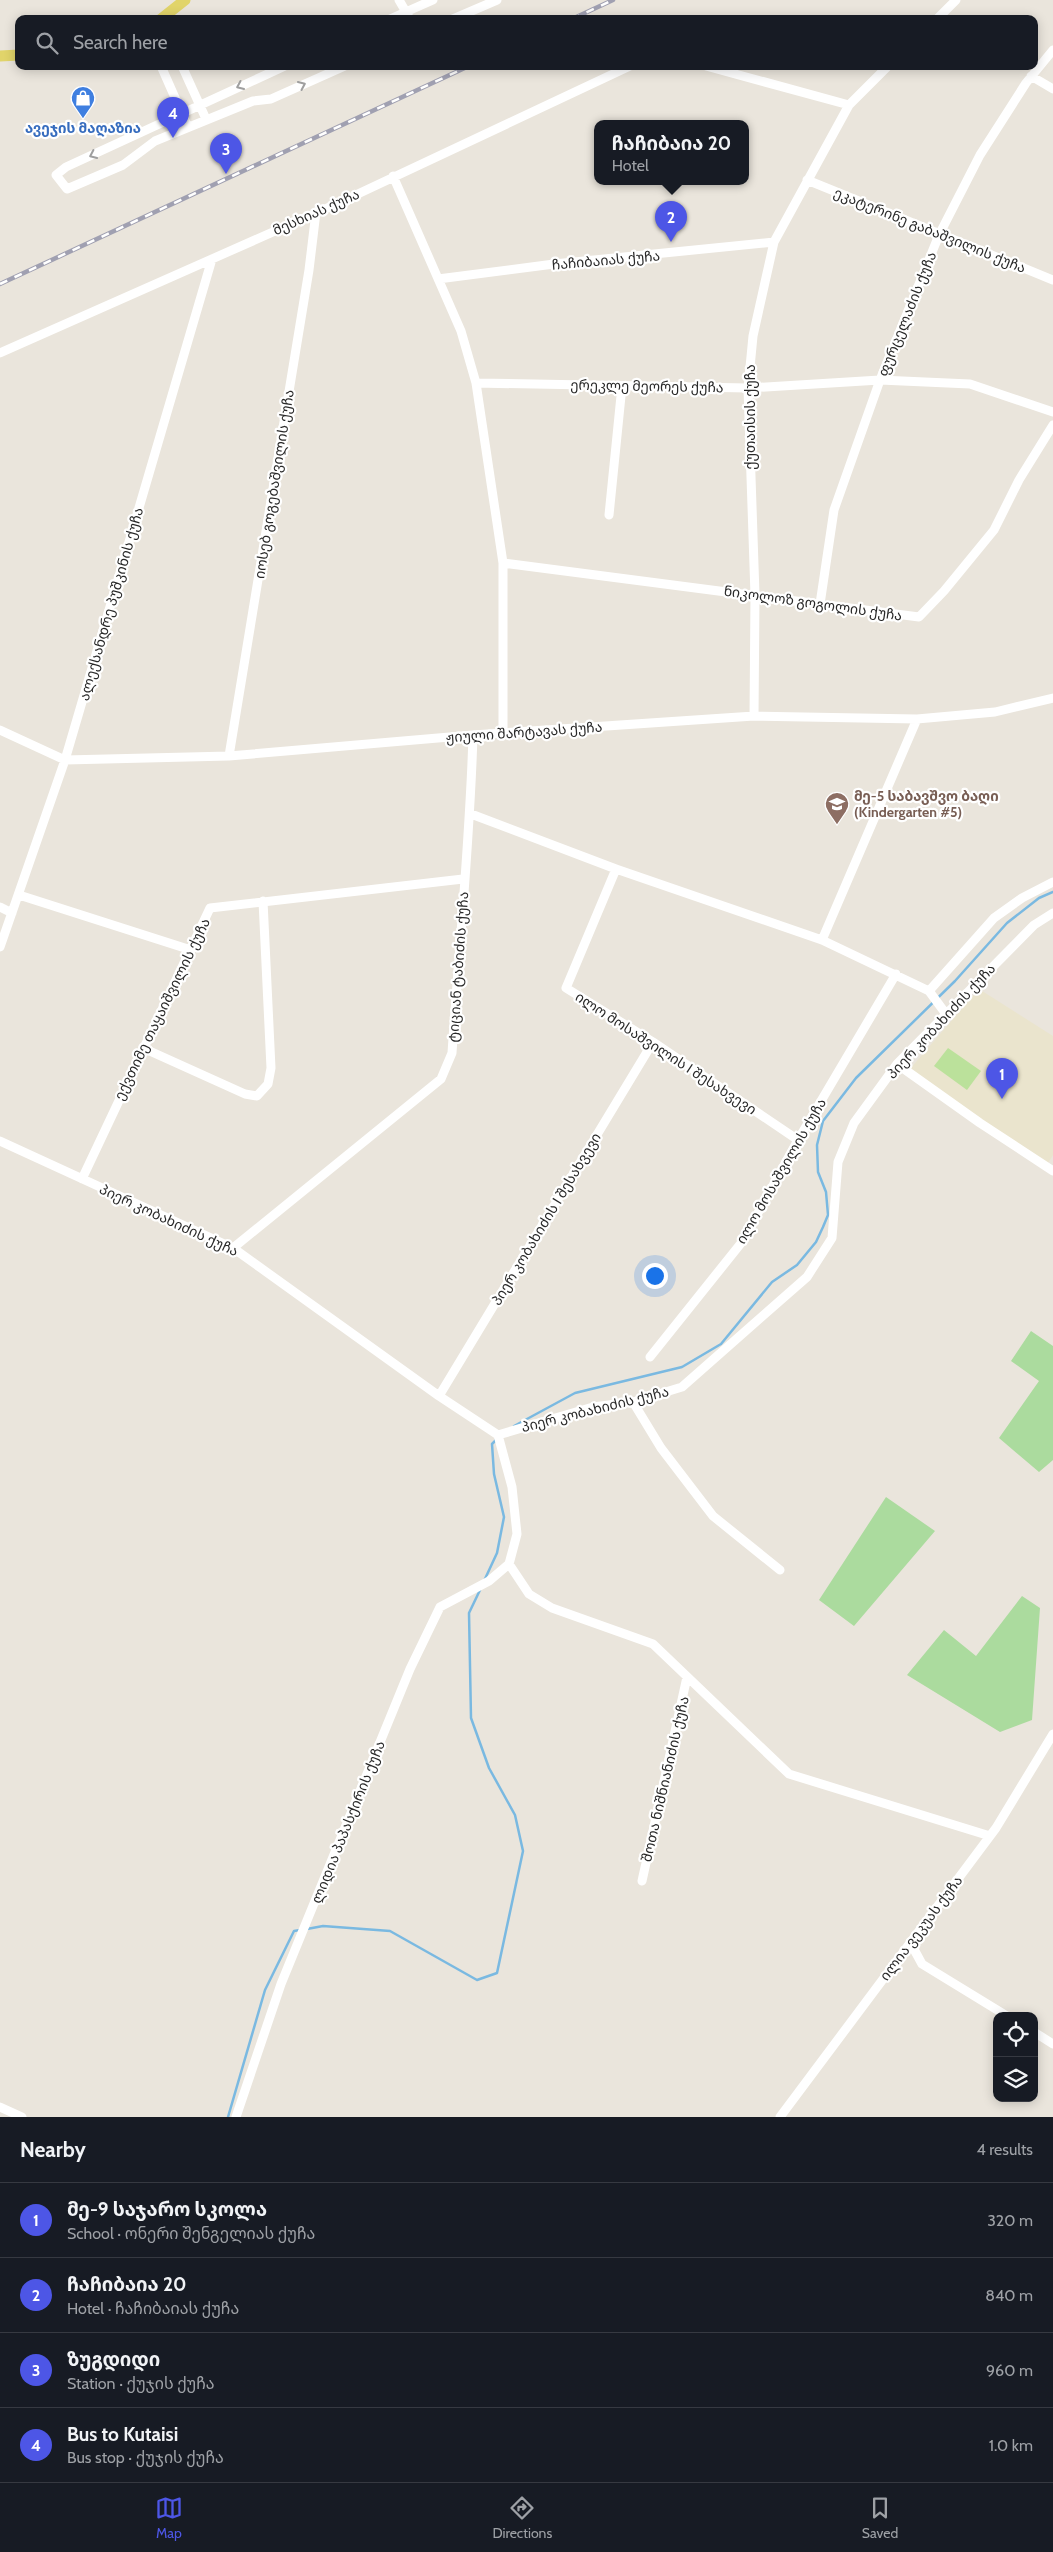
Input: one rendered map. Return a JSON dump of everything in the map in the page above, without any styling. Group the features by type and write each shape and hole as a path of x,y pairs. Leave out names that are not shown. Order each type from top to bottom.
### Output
{"main road":[{"path":"166,15 186,0"},
{"path":"0,56 15,55"}],"street":[{"path":"399,0 408,15 433,0"},
{"path":"462,15 497,0"},
{"path":"941,15 956,0"},
{"name":"ფურცელაძის ქუჩა","path":"1038,68 1053,50"},
{"path":"163,70 188,127"},
{"path":"184,70 206,119"},
{"path":"275,70 66,167 56,175 67,189 123,165 155,141 253,101 271,99 336,70"},
{"name":"მესხიას ქუჩა","path":"2,352 316,212 621,70"},
{"path":"721,70 849,105"},
{"name":"ქუთაისის ქუჩა","path":"754,716 755,595 748,388 753,336 774,242 849,105 884,70"},
{"name":"ფურცელაძის ქუჩა","path":"820,604 834,510 880,380 939,235 980,155 1036,70"},
{"path":"1031,76 1053,89"},
{"path":"393,176 461,332 476,383 503,563 503,733"},
{"name":"ეკატერინე გაბაშვილის ქუჩა","path":"807,180 1053,280"},
{"name":"იოსებ გოგებაშვილის ქუჩა","path":"229,756 309,270 316,212"},
{"name":"ჩაჩიბაიას ქუჩა","path":"438,278 554,264 774,242"},
{"name":"ალექსანდრე პუშკინის ქუჩა","path":"0,947 65,760 212,259"},
{"path":"0,361 2,352"},
{"name":"ერეკლე მეორეს ქუჩა","path":"476,383 748,388 880,380 970,384 1053,412"},
{"path":"609,515 622,386"},
{"name":"ნიკოლოზ გოგოლის ქუჩა","path":"503,563 913,617 923,614 994,530 1019,480 1053,425"},
{"name":"ჟიული შარტავას ქუჩა","path":"0,730 65,760 229,756 473,735 754,716 917,719 995,712 1053,698"},
{"path":"822,940 917,719"},
{"name":"ტიციან ტაბიძის ქუჩა","path":"233,1248 441,1079 452,1053 470,814 473,735"},
{"path":"470,814 616,869 822,940 930,992 946,1014"},
{"name":"ილო მოსაშვილის I შესახვევი","path":"616,869 566,988 653,1042 798,1140"},
{"name":"ექვთიმე თაყაიშვილის ქუჩა","path":"82,1179 142,1048 210,908 464,879"},
{"path":"930,992 994,918 1022,898 1053,882"},
{"path":"19,895 190,950"},
{"path":"142,1048 245,1094 257,1096 268,1084 271,1068 263,901"},
{"path":"0,907 12,913"},
{"name":"პიერ კობახიძის ქუჩა","path":"0,1141 233,1248 439,1396 498,1435 593,1407 633,1402 682,1387 808,1277 832,1238 838,1162 854,1123 896,1064 1034,925 1053,913"},
{"name":"ილო მოსაშვილის ქუჩა","path":"650,1357 742,1242 798,1140 896,974"},
{"name":"პიერ კობახიძის I შესახვევი","path":"439,1396 653,1042"},
{"path":"896,1064 980,1124 1053,1171"},
{"path":"633,1402 661,1448 713,1516 780,1570"},
{"path":"498,1435 512,1487 516,1534 509,1564 530,1594 552,1608 653,1644 789,1774 990,1836"},
{"name":"ლიდია პაპასქირის ქუჩა","path":"236,2117 281,1984 410,1669 440,1607 489,1581 509,1564"},
{"name":"შოთა ნიშნიანიძის ქუჩა","path":"642,1881 687,1677"},
{"name":"ილია ვეკუას ქუჩა","path":"780,2117 990,1836 1053,1734"},
{"path":"910,1942 922,1964 1000,2012"},
{"path":"1038,2035 1053,2044"},
{"path":"0,2107 22,2117"}],"shaded area":[{"path":"979,989 1053,1036 1053,1155 1048,1163 992,1128 909,1070"}],"green space":[{"path":"948,1048 981,1071 967,1090 934,1066"},
{"path":"1031,1331 1053,1346 1053,1460 1039,1472 999,1438 1039,1381 1011,1361"},
{"path":"886,1497 935,1531 854,1626 819,1600"},
{"path":"1022,1596 1040,1608 1032,1720 1000,1732 907,1675 944,1630 976,1656"}],"waterway":[{"path":"514,1426 575,1393 682,1367 721,1344 772,1282 797,1265 816,1242 823,1227 828,1215 826,1192 818,1172 817,1145 823,1121 856,1078 955,981 1007,923 1039,898 1053,892"},
{"path":"484,1581 497,1553 504,1517 494,1474 492,1444 496,1440"},
{"path":"307,1929 323,1926 390,1931 477,1980 497,1973 523,1851 515,1815 489,1768 471,1718 469,1613 480,1590"},
{"path":"228,2117 265,1990 294,1931 300,1930"}],"railway":[{"path":"581,15 613,0"},
{"path":"0,284 460,70"}],"place":[{"name":"ავეჯის მაღაზია","path":"83,119"},
{"name":"Bus to Kutaisi","path":"173,138"},
{"name":"ზუგდიდი","path":"226,174"},
{"name":"ჩაჩიბაია 20","path":"671,242"},
{"name":"მე-5 საბავშვო ბაღი (Kindergarten #5)","path":"837,825"},
{"name":"მე-9 საჯარო სკოლა","path":"1002,1099"}]}
